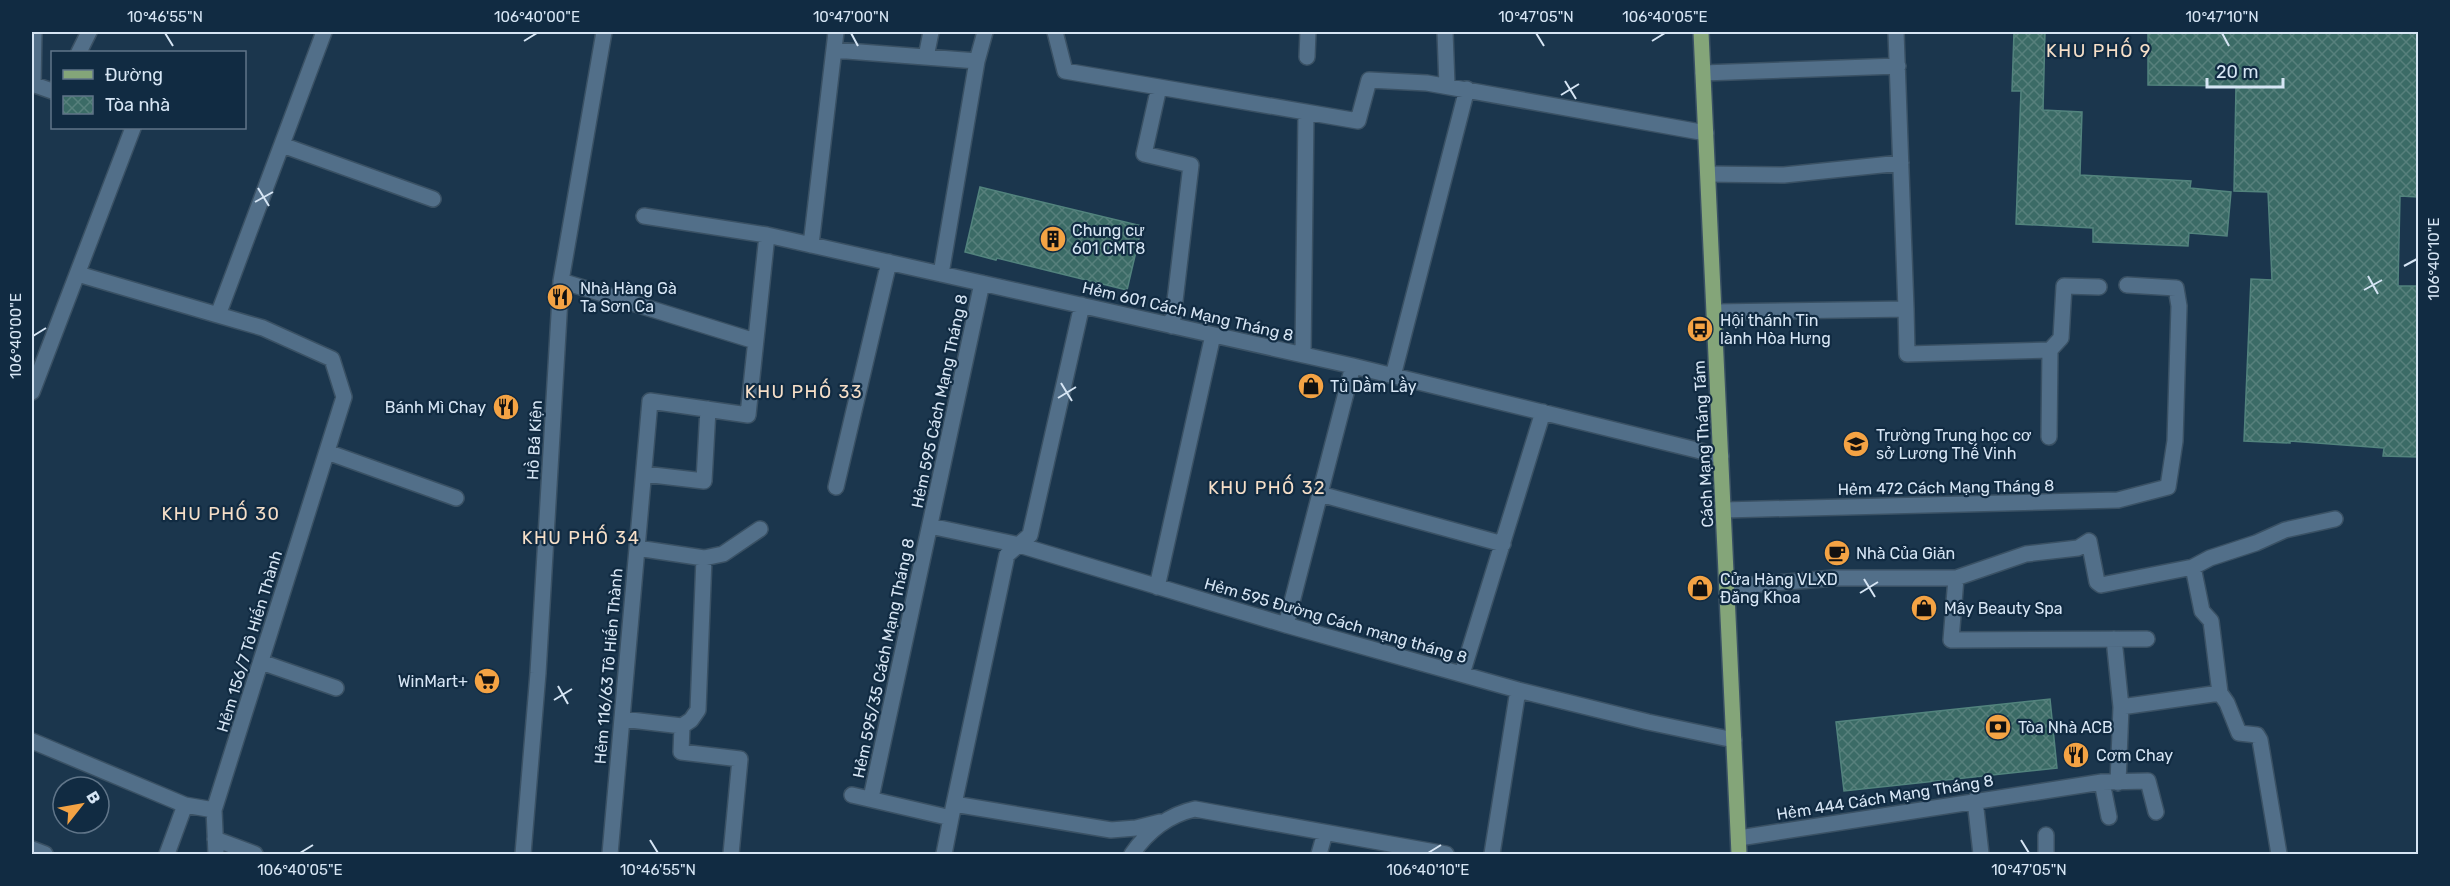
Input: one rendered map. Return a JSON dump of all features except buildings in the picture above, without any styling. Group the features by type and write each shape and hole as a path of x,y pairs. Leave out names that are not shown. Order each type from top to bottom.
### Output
{"main road":[{"name":"Cách Mạng Tháng Tám","path":"1701,32 1739,855"}],"street":[{"path":"34,32 32,85 51,91"},
{"path":"79,51 89,32"},
{"path":"78,274 218,315 324,32"},
{"name":"Hồ Bá Kiện","path":"523,855 538,673 561,280 604,32"},
{"path":"811,245 837,32"},
{"path":"926,57 931,32"},
{"path":"941,274 977,61 985,32"},
{"path":"1055,32 1065,71 1358,121 1369,80 1467,89 1706,133"},
{"path":"1307,57 1308,32"},
{"path":"1445,32 1447,86"},
{"path":"1896,32 1907,354 2050,350"},
{"path":"834,50 977,61"},
{"path":"1703,73 1898,66"},
{"path":"1159,87 1144,154 1191,165 1172,326"},
{"path":"1393,376 1467,89"},
{"path":"1303,355 1306,112"},
{"path":"32,392 133,129"},
{"path":"282,145 433,200"},
{"path":"1708,174 1784,176 1901,163"},
{"name":"Hẻm 601 Cách Mạng Tháng 8","path":"644,216 767,235 1082,305 1353,366 1721,456"},
{"path":"561,280 755,341 767,235"},
{"path":"836,487 889,262"},
{"name":"Hẻm 595 Cách Mạng Tháng 8","path":"930,526 982,283"},
{"name":"Hẻm 472 Cách Mạng Tháng 8","path":"1724,510 2118,500 2168,487 2175,441 2179,306 2176,288 2127,285"},
{"path":"2049,437 2050,350 2061,338 2064,286 2099,287"},
{"path":"944,855 1007,555 1030,535 1082,305"},
{"path":"1715,312 1906,309"},
{"name":"Hẻm 156/7 Tô Hiến Thành","path":"215,847 214,810 344,397 332,359 263,328 218,315"},
{"path":"1157,587 1213,335"},
{"name":"Hẻm 116/63 Tô Hiến Thành","path":"610,855 650,401 748,415 755,341"},
{"name":"Hẻm 595 Đường Cách mạng tháng 8","path":"1286,626 1353,366"},
{"path":"644,474 704,481 708,409"},
{"path":"1462,674 1543,412"},
{"path":"327,452 456,498"},
{"path":"1320,494 1503,544"},
{"path":"1728,587 1834,578 1956,578 2026,554 2078,548 2089,541 2097,582 2101,585 2193,567 2210,558 2256,543 2286,530 2336,519"},
{"name":"Hẻm 595 Đường Cách mạng tháng 8","path":"930,526 1019,545 1286,626 1518,690 1648,722 1734,740"},
{"name":"Hẻm 595/35 Cách Mạng Tháng 8","path":"871,798 930,526"},
{"path":"637,548 704,558 723,554 760,529"},
{"path":"622,719 682,726 691,720 698,710 704,558"},
{"path":"2193,567 2202,611 2211,621 2220,693 2227,703 2237,730 2242,735 2252,734 2260,740 2279,855"},
{"path":"1956,578 1951,640 2147,639"},
{"path":"2114,639 2121,707 2118,783"},
{"path":"261,662 336,688"},
{"path":"1492,855 1518,690"},
{"path":"2121,707 2220,693"},
{"path":"682,726 681,752 740,759 731,855"},
{"path":"32,741 185,805 214,810"},
{"name":"Hẻm 444 Cách Mạng Tháng 8","path":"1739,838 2102,782 2148,781 2156,812"},
{"path":"2102,782 2109,817"},
{"path":"852,795 953,811 1111,830 1136,828 1195,809 1446,855"},
{"path":"1975,800 1980,855"},
{"path":"167,855 185,805"},
{"path":"1132,855 1163,821"},
{"path":"1319,855 1325,832"},
{"path":"2046,835 2046,855"},
{"path":"215,847 255,855"},
{"path":"32,849 45,855"}],"place":[{"name":"Chung cư 601 CMT8","path":"1053,239"},
{"name":"Nhà Hàng Gà Ta Sơn Ca","path":"560,297"},
{"name":"Hội thánh Tin lành Hòa Hưng","path":"1700,329"},
{"name":"Tủ Dầm Lầy","path":"1311,386"},
{"name":"Bánh Mì Chay","path":"506,407"},
{"name":"Trường Trung học cơ sở Lương Thế Vinh","path":"1856,444"},
{"name":"Nhà Của Giản","path":"1837,553"},
{"name":"Cửa Hàng VLXD Đăng Khoa","path":"1700,588"},
{"name":"Mây Beauty Spa","path":"1924,608"},
{"name":"WinMart+","path":"487,681"},
{"name":"Tòa Nhà ACB","path":"1998,727"},
{"name":"Cơm Chay","path":"2076,755"}],"district":[{"name":"KHU PHỐ 9","path":"2099,51"},
{"name":"KHU PHỐ 33","path":"804,392"},
{"name":"KHU PHỐ 32","path":"1267,488"},
{"name":"KHU PHỐ 30","path":"221,514"},
{"name":"KHU PHỐ 34","path":"581,538"}]}
